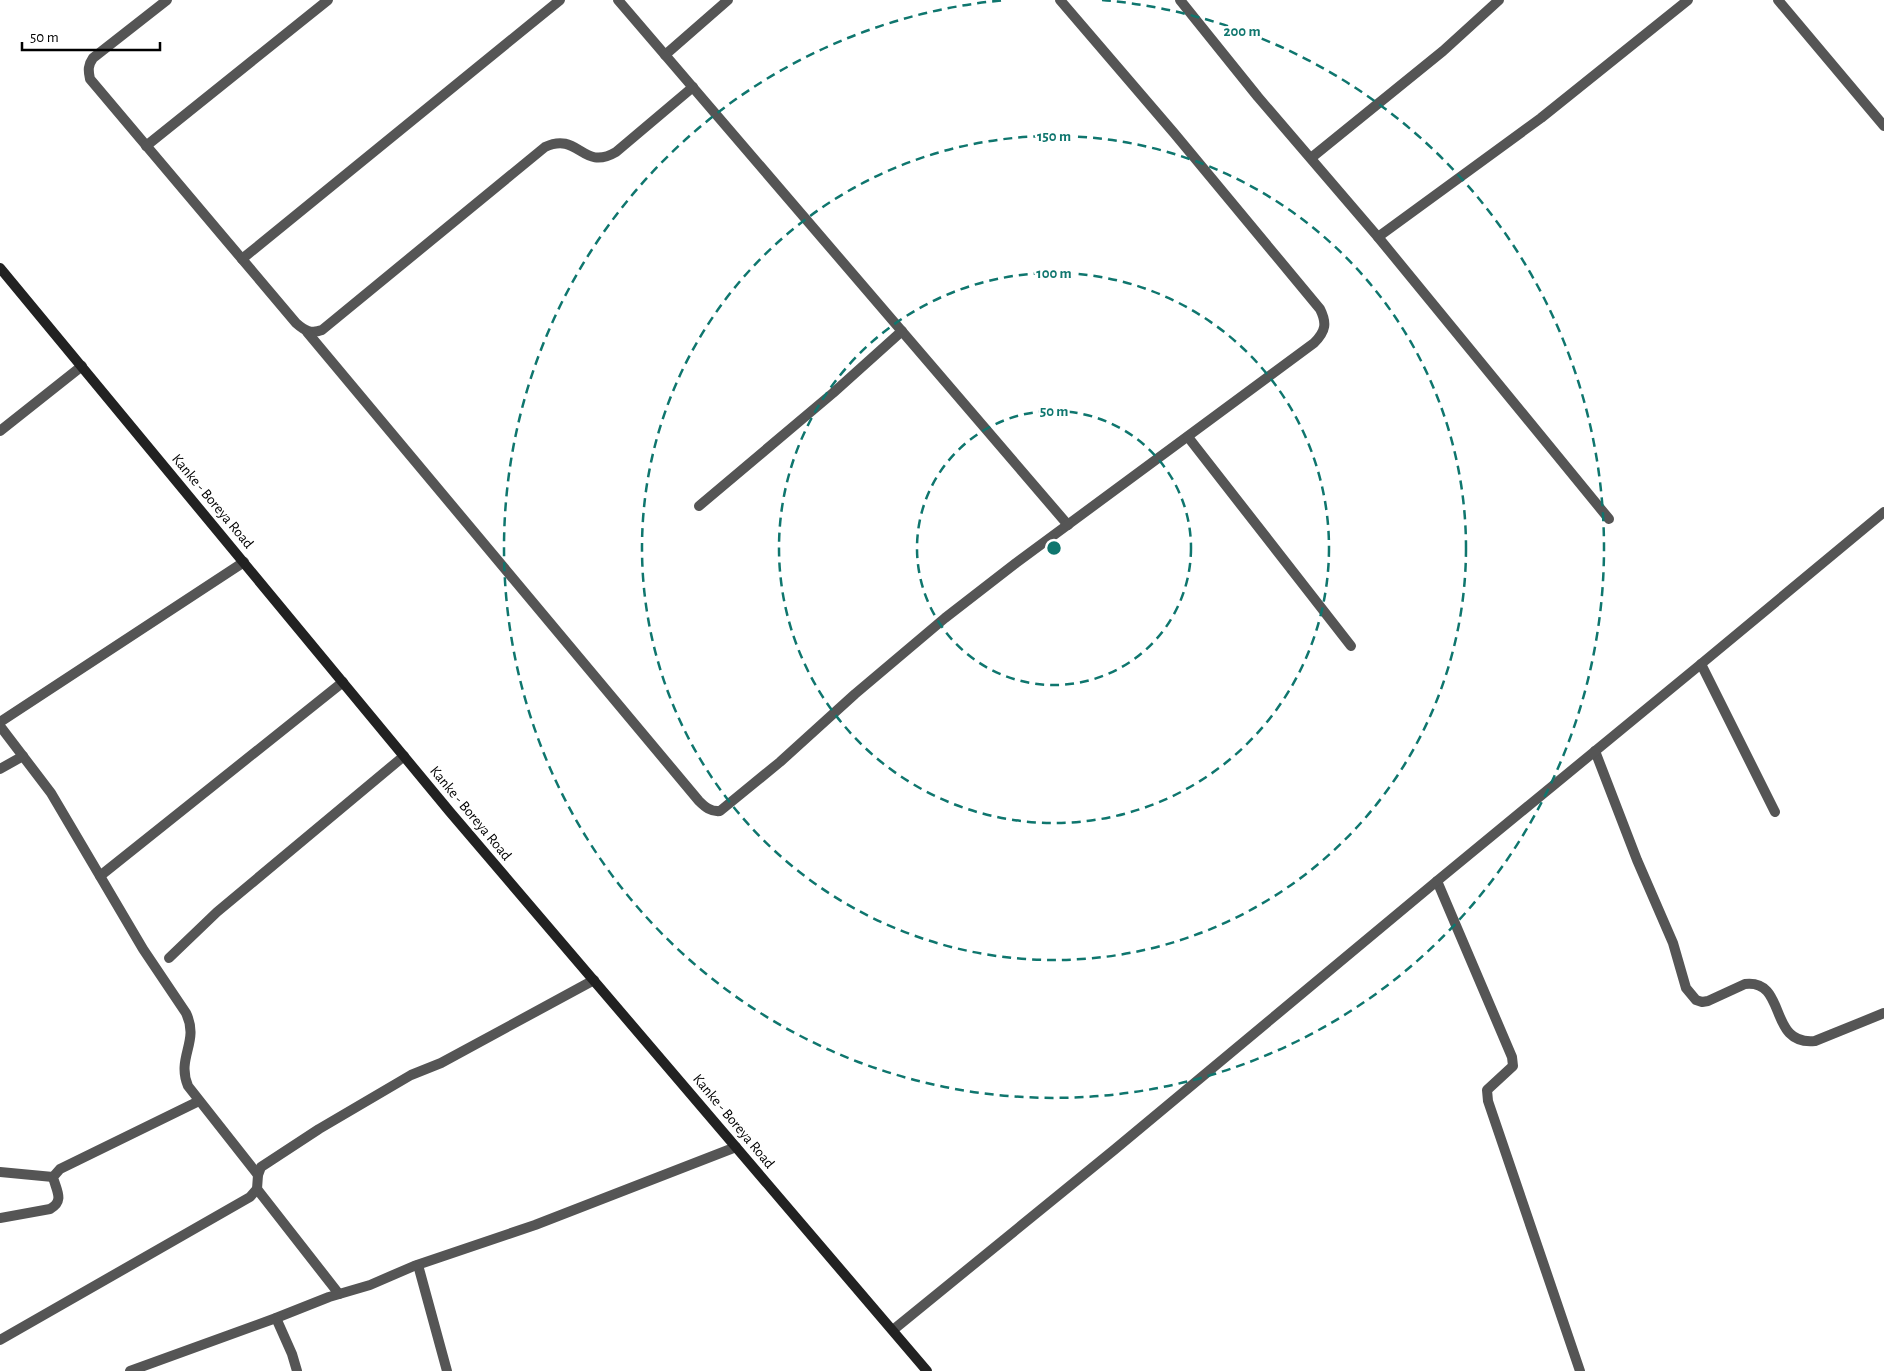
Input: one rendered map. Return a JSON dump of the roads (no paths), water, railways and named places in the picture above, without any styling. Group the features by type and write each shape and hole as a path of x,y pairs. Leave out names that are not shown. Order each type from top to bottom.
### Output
{"street":[{"path":"167,0 94,58 89,64 90,79 296,323 307,332 699,801 714,812 726,807 780,762 855,694 945,618 1314,343 1322,335 1325,326 1320,308 1181,140 1060,0"},
{"path":"146,146 328,0"},
{"path":"242,259 560,0"},
{"path":"618,0 1068,525"},
{"path":"666,55 728,0"},
{"path":"1180,0 1378,237 1609,519"},
{"path":"1311,158 1443,51 1499,0"},
{"path":"1378,237 1541,118 1688,0"},
{"path":"1778,0 1884,126"},
{"path":"307,332 315,333 322,330 545,147 560,142 593,158 607,158 693,87"},
{"name":"Kanke - Boreya Road","path":"0,268 404,756 927,1371"},
{"path":"699,506 833,394 902,330"},
{"path":"0,431 82,366"},
{"path":"1188,436 1351,646"},
{"path":"892,1330 1114,1150 1436,881 1702,664 1884,512"},
{"path":"0,722 244,562"},
{"path":"1702,664 1775,812"},
{"path":"100,876 343,682"},
{"path":"0,726 51,793 143,949 190,1022 190,1042 183,1070 188,1086 258,1175"},
{"path":"1595,751 1637,860 1673,943 1686,988 1696,1000 1708,1001 1745,984 1760,986 1774,1002 1788,1033 1797,1040 1804,1042 1815,1041 1884,1013"},
{"path":"0,769 23,756"},
{"path":"169,958 217,912 404,756"},
{"path":"1436,881 1512,1057 1513,1066 1487,1090 1488,1101 1580,1371"},
{"path":"339,1294 258,1189 258,1175 261,1167 319,1129 411,1075 441,1063 594,980"},
{"path":"53,1177 60,1169 74,1161 199,1101"},
{"path":"130,1371 339,1294 370,1285 418,1265 535,1225 736,1147"},
{"path":"0,1172 53,1177"},
{"path":"0,1218 50,1209 56,1206 59,1202 59,1197 53,1177"},
{"path":"0,1340 250,1197 258,1189"},
{"path":"418,1265 447,1371"},
{"path":"276,1318 292,1354 297,1371"}]}
